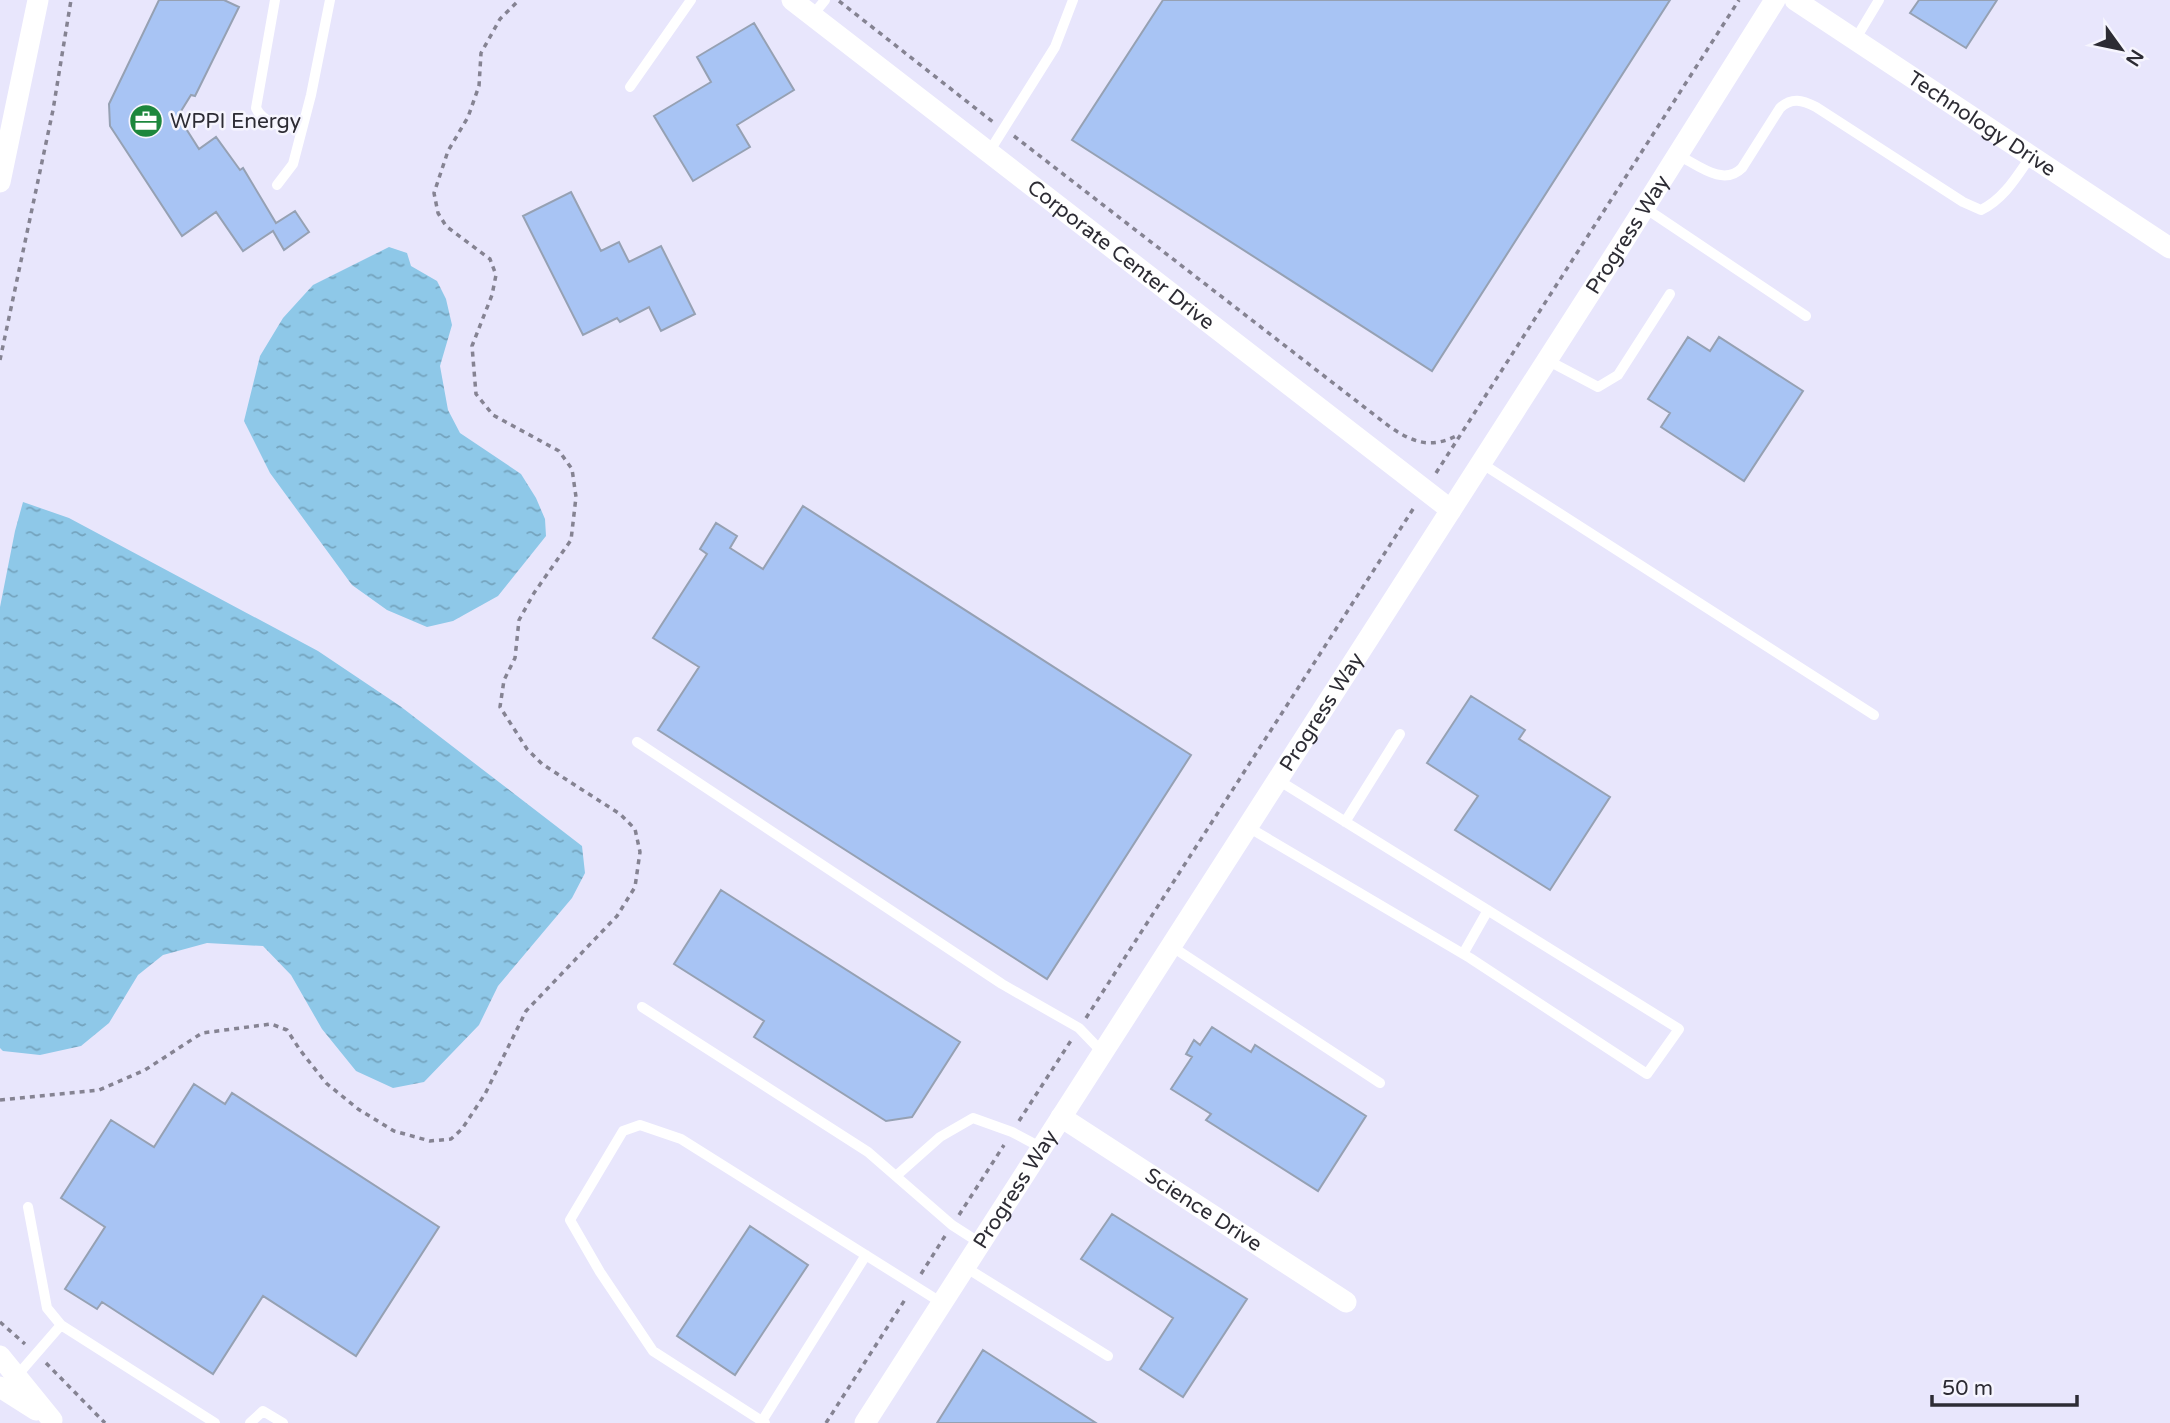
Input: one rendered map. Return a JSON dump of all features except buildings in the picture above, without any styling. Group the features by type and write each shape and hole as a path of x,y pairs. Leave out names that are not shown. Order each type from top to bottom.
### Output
{"street":[{"path":"0,181 38,0"},
{"name":"Corporate Center Drive","path":"792,0 819,8 989,152 1451,510"},
{"name":"Progress Way","path":"865,1423 1776,0"},
{"name":"Technology Drive","path":"1795,0 2170,248"},
{"name":"Science Drive","path":"1061,1117 1346,1302"},
{"path":"0,1356 7,1384 54,1422"}],"lane":[{"path":"275,0 256,108 260,117 276,124 302,129"},
{"path":"277,185 293,164 311,94 330,0"},
{"path":"630,87 691,0"},
{"path":"989,152 1055,47 1073,0"},
{"path":"1855,40 1880,0"},
{"path":"1678,155 1722,177 1735,175 1780,108 1788,101 1801,100 1963,202 1981,210 1993,204 2010,186 2031,156"},
{"path":"1644,208 1806,316"},
{"path":"1548,360 1598,387 1618,374 1670,294"},
{"path":"1481,463 1874,715"},
{"path":"1345,822 1400,734"},
{"path":"637,742 1002,984 1079,1028 1103,1053"},
{"path":"1248,827 1463,954 1647,1074 1679,1028 1278,780"},
{"path":"1463,954 1488,909"},
{"path":"1171,946 1380,1083"},
{"path":"642,1007 868,1152 952,1226 980,1243"},
{"path":"896,1176 940,1138 974,1118 1042,1147"},
{"path":"866,1255 764,1422 653,1351 600,1272 570,1220 623,1131 640,1125 659,1129 681,1139 914,1285 942,1303"},
{"path":"28,1207 47,1308 61,1325 215,1423"},
{"path":"965,1267 1108,1356"},
{"path":"7,1384 61,1325"},
{"path":"250,1423 263,1411 283,1423"}],"path":[{"path":"0,360 54,110 71,0"},
{"path":"0,1100 99,1090 145,1070 202,1032 271,1024 286,1030 326,1083 358,1110 394,1130 430,1141 451,1139 462,1129 485,1094 526,1011 617,916 635,887 640,852 635,829 620,814 542,764 527,749 500,707 504,680 515,658 519,620 534,593 571,540 576,497 572,469 559,451 493,415 476,394 472,346 492,295 496,275 490,259 446,226 438,213 434,193 448,151 468,117 479,86 481,53 500,19 519,0"},
{"path":"838,0 1390,427 1406,438 1424,443 1440,443 1459,434"},
{"path":"826,1423 1740,0"},
{"path":"0,1322 105,1423"}],"water":[{"path":"389,247 407,253 411,266 437,281 446,299 452,325 440,366 448,410 460,433 521,474 545,519 546,536 498,596 453,621 427,627 387,610 352,585 270,473 244,421 260,356 283,318 313,285"},
{"path":"23,502 69,518 318,651 400,706 582,846 585,873 572,898 498,986 479,1025 424,1082 393,1088 356,1071 322,1029 291,975 263,946 207,943 163,955 138,975 109,1023 81,1046 40,1055 3,1051 0,1048 0,607"}],"place":[{"name":"WPPI Energy","path":"146,121"}]}
